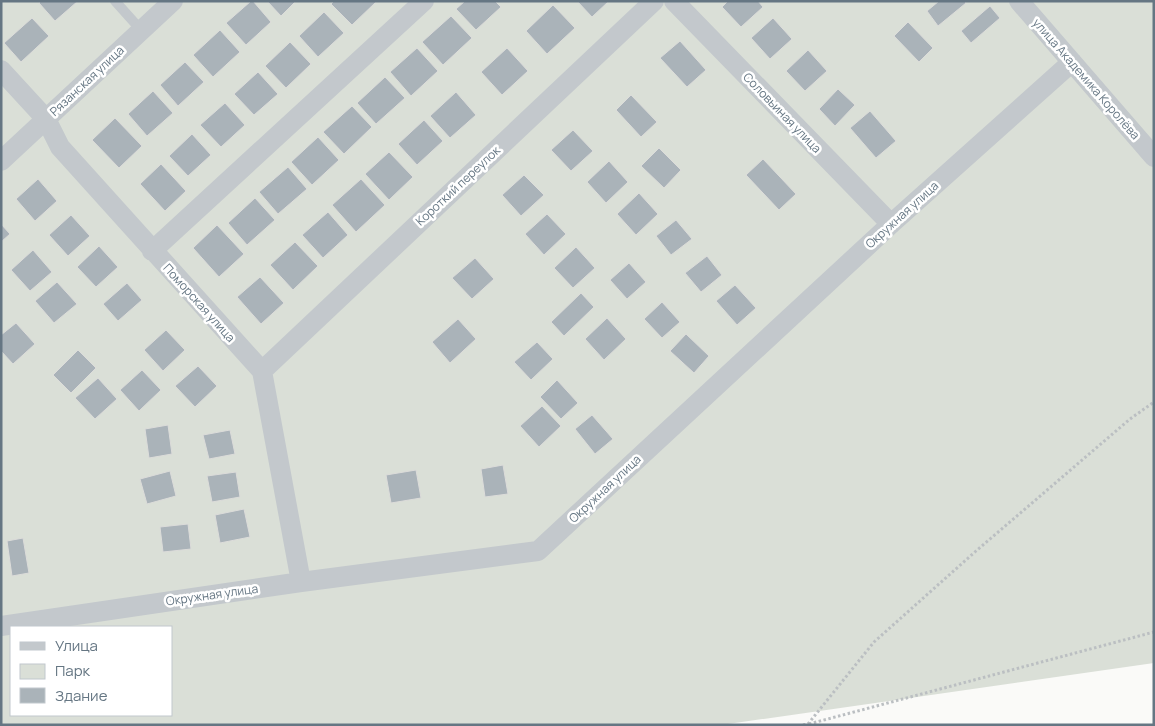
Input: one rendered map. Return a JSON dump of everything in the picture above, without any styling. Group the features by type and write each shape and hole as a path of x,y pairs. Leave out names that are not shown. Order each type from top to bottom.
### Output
{"street":[{"name":"Рязанская улица","path":"1,161 173,1"},
{"path":"152,251 424,1"},
{"name":"Короткий переулок","path":"262,371 654,1"},
{"name":"Соловьиная улица","path":"674,1 891,224"},
{"name":"улица Академика Королёва","path":"1019,1 1154,157"},
{"name":"Окружная улица","path":"1,626 301,582 538,551 891,224 1072,62"},
{"name":"Поморская улица","path":"1,70 46,119 60,147 262,371"},
{"path":"262,371 301,582"}],"lane":[{"path":"115,1 141,30"}],"path":[{"path":"808,724 874,642 976,551 1130,419 1154,402"},
{"path":"803,725 1154,632"}],"green space":[{"path":"1,1 1153,1 1154,663 721,725 1,725"}],"building":[{"path":"41,1 78,1 55,21 39,3"},
{"path":"251,1 271,22 246,45 226,23"},
{"path":"267,1 296,1 281,16"},
{"path":"334,1 376,2 352,25 331,4"},
{"path":"465,1 495,1 501,7 476,30 456,9"},
{"path":"577,1 609,1 592,17"},
{"path":"728,1 758,1 763,7 741,27 722,7"},
{"path":"939,1 964,1 966,3 938,26 927,11"},
{"path":"553,5 575,28 547,54 526,31"},
{"path":"990,6 1000,18 971,43 961,31"},
{"path":"324,12 344,33 318,57 299,36"},
{"path":"451,16 472,38 443,65 422,42"},
{"path":"32,18 49,36 21,62 4,43"},
{"path":"773,18 792,39 770,59 751,38"},
{"path":"908,22 933,48 919,62 894,36"},
{"path":"220,30 240,52 213,77 193,55"},
{"path":"680,41 706,70 687,87 660,58"},
{"path":"290,42 311,64 286,88 265,66"},
{"path":"417,48 438,71 411,96 390,72"},
{"path":"507,48 528,71 502,95 481,72"},
{"path":"808,50 827,71 805,91 786,71"},
{"path":"185,62 204,82 178,106 160,85"},
{"path":"258,72 278,94 254,115 234,94"},
{"path":"385,77 405,98 376,124 357,103"},
{"path":"838,89 855,105 835,126 819,109"},
{"path":"153,91 173,113 147,136 128,114"},
{"path":"456,92 476,115 450,138 430,116"},
{"path":"631,95 657,122 641,137 616,110"},
{"path":"225,103 245,125 221,147 200,125"},
{"path":"352,106 372,127 344,154 323,132"},
{"path":"870,111 896,141 876,158 850,128"},
{"path":"115,118 142,146 119,168 92,140"},
{"path":"424,120 443,141 417,165 398,144"},
{"path":"573,130 593,151 571,171 551,150"},
{"path":"192,134 211,155 188,176 169,156"},
{"path":"318,137 339,160 312,185 291,162"},
{"path":"659,148 681,170 664,188 641,166"},
{"path":"389,152 413,177 389,200 365,174"},
{"path":"763,159 796,194 779,210 746,175"},
{"path":"609,161 628,182 606,203 587,182"},
{"path":"161,164 186,191 165,211 140,184"},
{"path":"288,167 307,189 278,214 259,192"},
{"path":"524,175 544,195 521,216 502,195"},
{"path":"38,179 57,201 35,221 16,199"},
{"path":"361,179 385,205 356,232 332,205"},
{"path":"639,193 658,214 636,235 617,214"},
{"path":"255,198 275,220 247,245 228,223"},
{"path":"328,212 348,235 323,258 302,235"},
{"path":"547,214 566,234 544,255 525,234"},
{"path":"71,215 90,236 68,256 49,235"},
{"path":"676,220 692,239 671,255 656,236"},
{"path":"1,224 10,234 1,242"},
{"path":"217,225 244,254 219,277 193,248"},
{"path":"295,242 318,266 293,290 270,265"},
{"path":"99,246 118,267 96,287 77,267"},
{"path":"576,247 595,268 573,288 554,268"},
{"path":"33,250 52,272 30,291 11,270"},
{"path":"707,256 722,275 701,292 685,273"},
{"path":"475,258 494,279 472,299 452,278"},
{"path":"629,263 646,282 627,299 610,280"},
{"path":"260,277 284,303 261,324 237,297"},
{"path":"57,282 77,304 54,323 35,301"},
{"path":"127,283 142,300 118,321 103,304"},
{"path":"735,285 756,308 737,325 716,301"},
{"path":"581,293 594,307 564,336 551,322"},
{"path":"662,302 680,322 662,338 644,319"},
{"path":"607,318 626,339 604,360 585,339"},
{"path":"458,319 476,339 450,363 432,342"},
{"path":"16,323 35,344 13,364 1,351 1,335"},
{"path":"166,330 185,350 163,371 144,350"},
{"path":"686,334 709,356 694,373 670,351"},
{"path":"537,342 553,359 531,380 514,362"},
{"path":"78,350 96,368 71,393 53,375"},
{"path":"198,366 217,386 195,407 175,386"},
{"path":"142,370 161,390 139,411 120,390"},
{"path":"98,378 117,399 95,419 75,398"},
{"path":"557,380 578,403 561,419 540,397"},
{"path":"542,406 561,426 539,447 520,426"},
{"path":"592,415 613,439 595,454 575,429"},
{"path":"168,425 172,454 149,458 145,429"},
{"path":"230,430 235,454 209,459 203,435"},
{"path":"503,465 508,494 485,497 481,469"},
{"path":"416,470 421,498 391,503 386,475"},
{"path":"170,471 176,496 147,504 140,479"},
{"path":"236,472 240,497 212,502 207,476"},
{"path":"244,509 250,537 220,543 215,515"},
{"path":"188,524 191,549 163,552 160,527"},
{"path":"23,538 29,573 12,576 7,541"}]}
